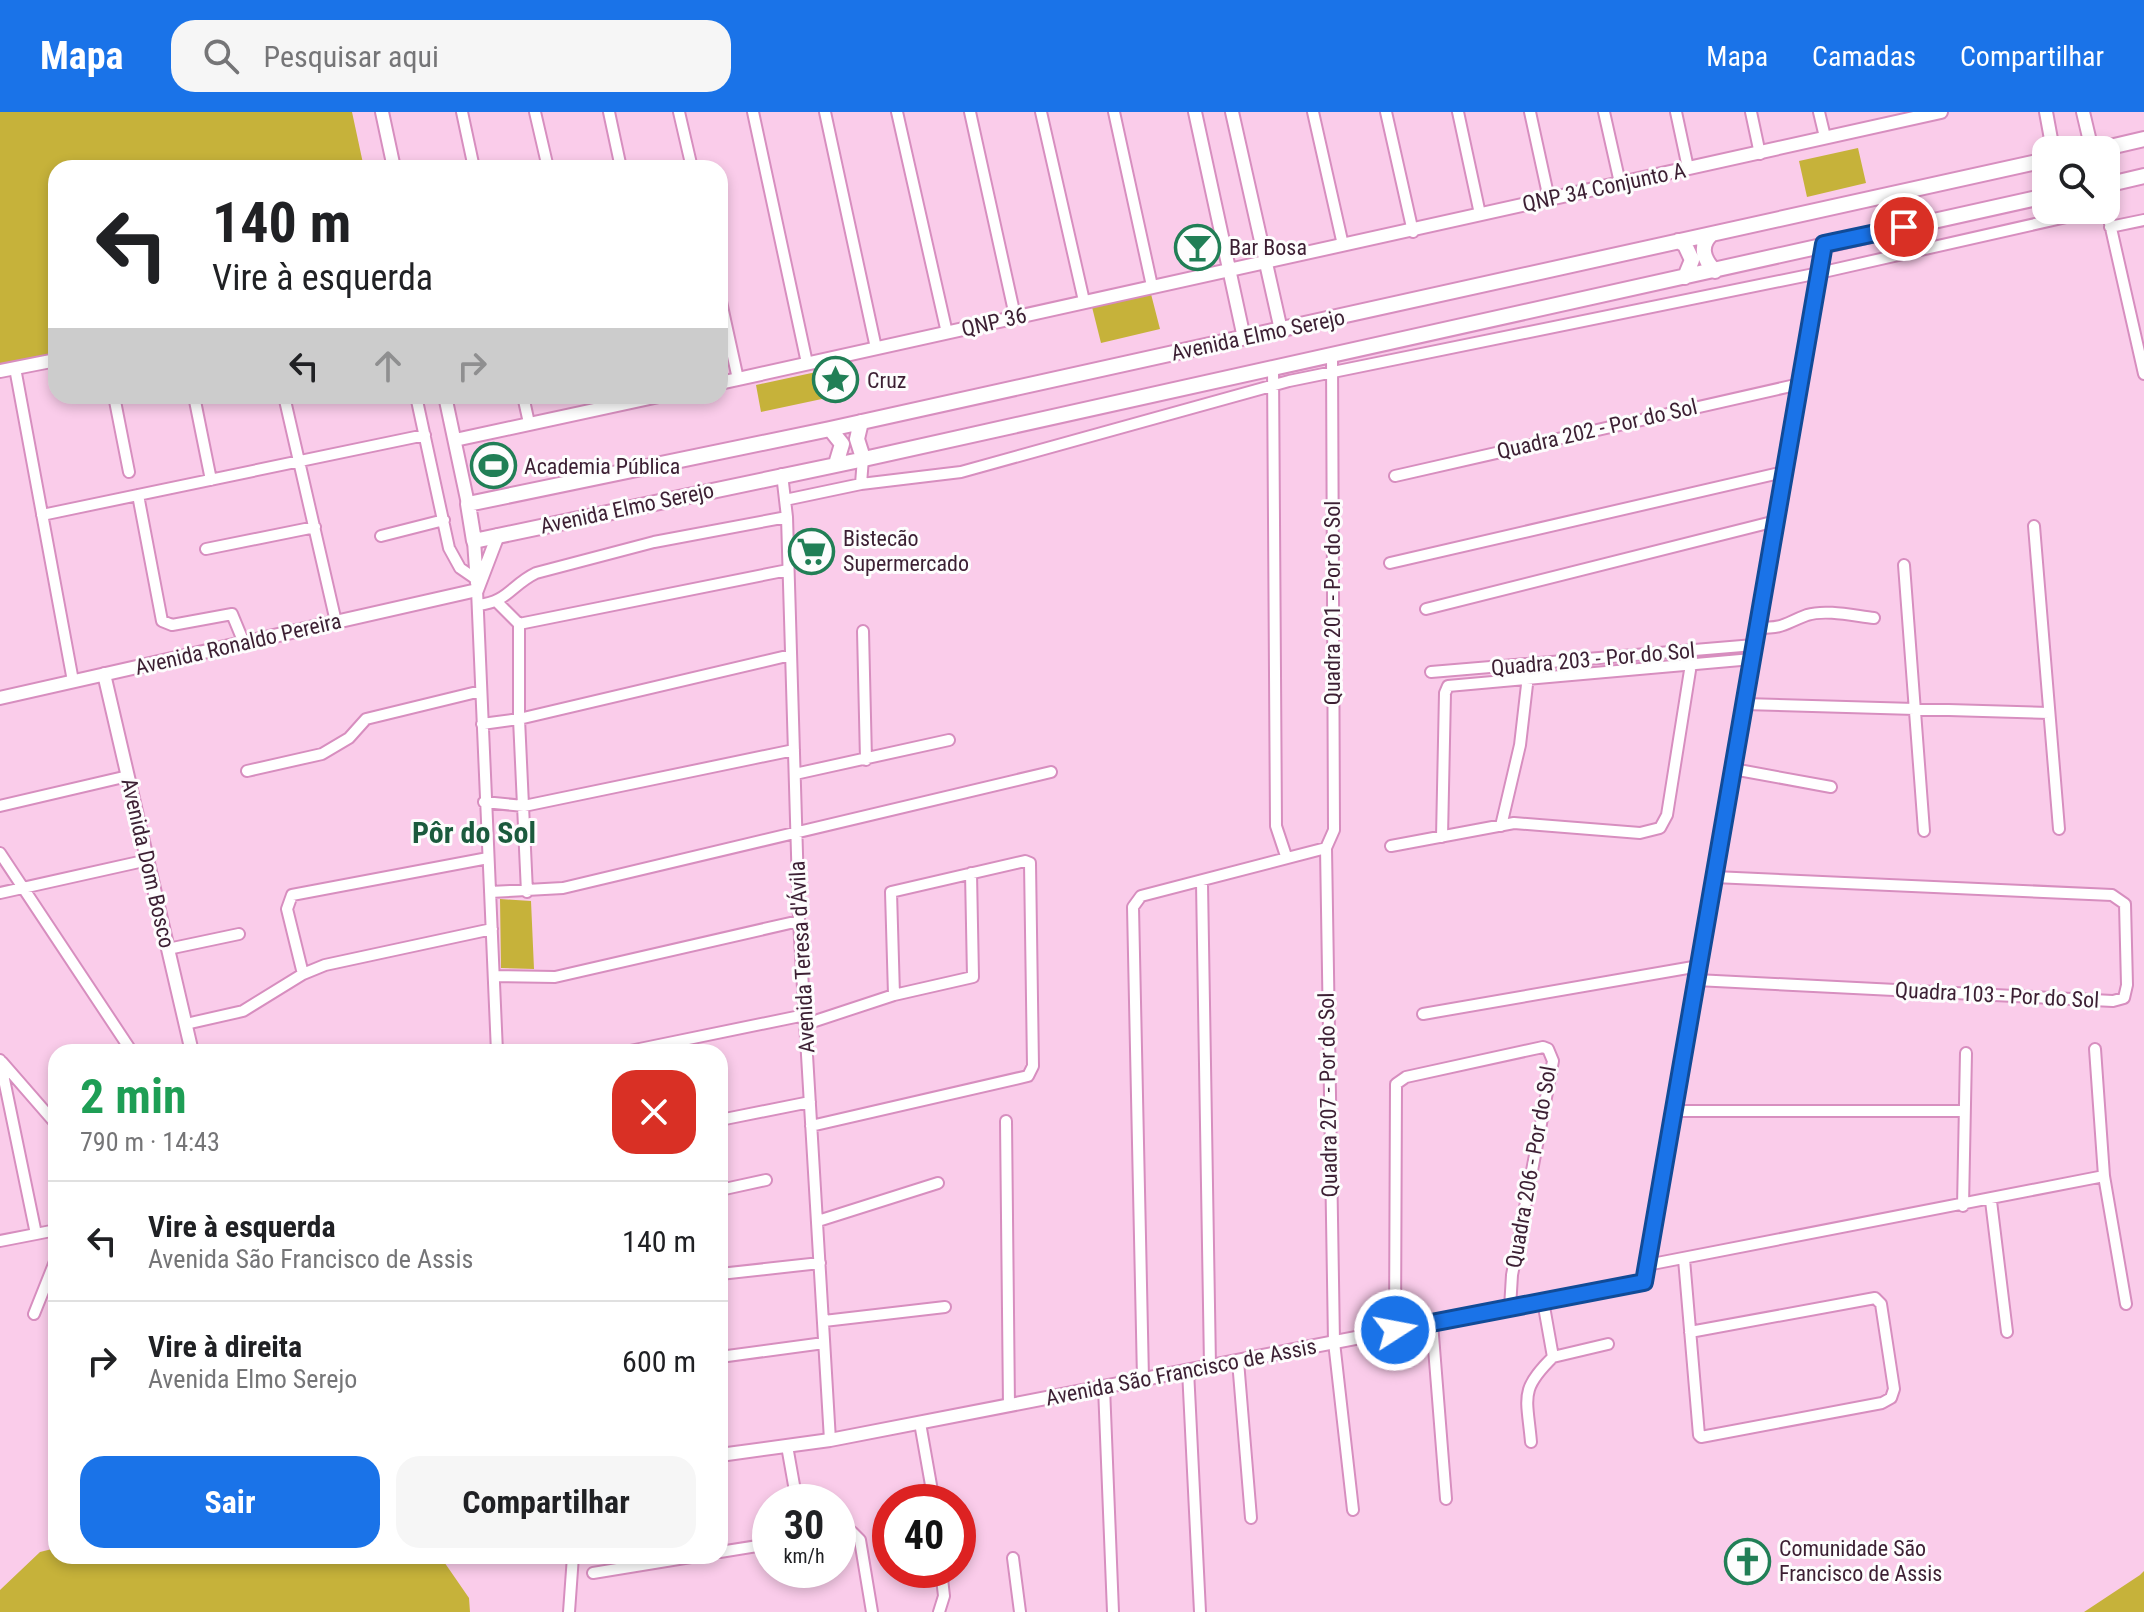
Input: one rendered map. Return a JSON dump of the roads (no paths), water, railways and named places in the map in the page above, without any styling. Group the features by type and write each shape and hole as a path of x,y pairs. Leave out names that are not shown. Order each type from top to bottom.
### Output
{"main road":[{"path":"2120,144 2144,139"},
{"name":"Avenida Elmo Serejo","path":"468,504 830,429 2032,163"},
{"path":"2120,182 2144,176"},
{"name":"Avenida Elmo Serejo","path":"474,541 836,464 2032,199"},
{"path":"1712,234 1706,239 1704,256 1715,271"},
{"path":"1678,241 1685,245 1692,260 1685,277"},
{"path":"861,422 857,439 863,458"},
{"path":"830,429 842,444 836,464"},
{"path":"468,504 474,541"}],"street":[{"path":"382,112 392,160"},
{"path":"462,112 472,160"},
{"path":"535,112 546,160"},
{"path":"609,112 619,160"},
{"path":"679,112 690,160"},
{"path":"753,112 807,363"},
{"path":"825,112 876,348"},
{"path":"897,112 947,333"},
{"path":"970,112 1015,316"},
{"path":"1041,112 1084,301"},
{"path":"1114,112 1152,286"},
{"path":"1195,112 1244,338"},
{"path":"1232,112 1268,261 1281,330"},
{"path":"1313,112 1343,245"},
{"path":"1386,112 1413,232"},
{"path":"1458,112 1480,214"},
{"path":"1530,112 1549,199"},
{"path":"1604,112 1620,183"},
{"path":"1676,112 1688,168"},
{"path":"1751,112 1760,154"},
{"path":"1819,112 1825,137"},
{"name":"QNP 34 Conjunto A","path":"1268,261 1413,232 1480,214 1760,154 1894,117 1941,112"},
{"path":"2046,112 2050,136"},
{"path":"2083,112 2090,136"},
{"path":"2110,227 2144,220"},
{"path":"785,500 861,484 961,472 1274,384 1819,273 2035,224"},
{"path":"2109,224 2142,352 2144,374"},
{"path":"1824,244 1647,1265 1991,1201 2104,1176"},
{"name":"QNP 36","path":"728,381 1268,261"},
{"path":"728,333 738,379"},
{"name":"Quadra 201 - Por do Sol","path":"1326,848 1334,830 1332,355"},
{"path":"0,371 48,362"},
{"path":"15,368 73,681"},
{"path":"1273,368 1276,826 1286,856"},
{"name":"Quadra 202 - Por do Sol","path":"1395,476 1800,384"},
{"path":"116,404 129,472"},
{"path":"196,404 211,480"},
{"path":"286,404 336,622"},
{"path":"418,404 449,548 460,568 477,584"},
{"path":"447,404 468,504"},
{"path":"525,404 529,423"},
{"path":"455,440 529,423 590,404"},
{"path":"42,515 425,435"},
{"path":"861,484 863,458"},
{"path":"1390,563 1784,472"},
{"name":"Avenida Teresa d'Ávila","path":"782,474 787,517 799,921 830,1440"},
{"path":"138,495 162,621 172,625 232,614 244,643"},
{"path":"478,605 498,603 520,581 536,573 654,542 787,517"},
{"path":"381,536 444,520"},
{"path":"1426,609 1776,521"},
{"path":"2034,526 2059,829"},
{"path":"206,549 315,527"},
{"path":"477,584 498,535"},
{"path":"474,541 494,976 494,1044"},
{"path":"1904,565 1924,831"},
{"path":"519,624 788,570"},
{"name":"Avenida Ronaldo Pereira","path":"0,698 336,622 477,584"},
{"path":"498,603 519,624 519,719 527,892"},
{"path":"1757,628 1790,626 1808,615 1819,614 1874,618"},
{"path":"863,631 866,760"},
{"name":"Quadra 203 - Por do Sol","path":"1431,672 1754,645"},
{"path":"482,724 519,719 791,655"},
{"path":"1442,837 1446,689 1465,682 1752,659"},
{"path":"1391,846 1532,823 1640,833 1660,828 1667,815 1691,664"},
{"name":"Avenida Dom Bosco","path":"104,674 190,1044"},
{"path":"1501,826 1520,745 1528,676"},
{"path":"247,771 322,754 349,738 366,719 481,691"},
{"path":"1744,704 2049,713"},
{"path":"795,774 949,740"},
{"path":"484,802 524,806 794,750"},
{"path":"1733,769 1831,787"},
{"path":"490,892 563,888 1051,772"},
{"path":"0,806 128,776"},
{"path":"1143,1379 1133,907 1141,896 1202,883 1286,856 1326,848"},
{"name":"Quadra 207 - Por do Sol","path":"1326,848 1334,1342 1353,1510"},
{"path":"0,853 127,1044"},
{"path":"303,974 287,909 289,897 488,858"},
{"path":"0,893 148,860"},
{"path":"811,1126 1025,1077 1031,1073 1030,865 1025,861 891,892 894,995"},
{"path":"670,1044 805,1020 894,995 968,980 975,974 971,873"},
{"name":"Quadra 103 - Por do Sol","path":"1696,980 2113,1001 2124,998 2127,985 2125,904 2112,895 1714,877"},
{"path":"1202,883 1210,1366"},
{"path":"494,976 555,977 799,921"},
{"path":"186,1024 243,1011 303,974 325,965 492,929"},
{"path":"168,949 239,934"},
{"path":"1423,1014 1699,966"},
{"name":"Quadra 206 - Por do Sol","path":"1395,1330 1396,1084 1406,1077 1543,1047 1548,1049 1553,1061 1512,1275 1510,1308"},
{"path":"2095,1049 2104,1176 2126,1304"},
{"path":"1963,1206 1966,1053"},
{"path":"0,1060 48,1115"},
{"path":"0,1060 36,1234"},
{"path":"728,1118 810,1102"},
{"path":"1674,1111 1963,1111"},
{"path":"1006,1121 1009,1406"},
{"path":"728,1188 766,1180"},
{"path":"818,1221 938,1183"},
{"path":"1991,1201 2007,1332"},
{"path":"0,1241 48,1232"},
{"path":"1684,1259 1690,1332 1701,1437 1882,1403 1891,1398 1894,1389 1881,1304 1875,1298 1690,1332"},
{"path":"728,1273 820,1263"},
{"name":"Avenida São Francisco de Assis","path":"728,1454 830,1440 1644,1282 1647,1265"},
{"path":"34,1314 48,1279"},
{"path":"1543,1301 1553,1357"},
{"path":"824,1321 945,1307"},
{"path":"1432,1323 1446,1499"},
{"path":"728,1356 824,1343"},
{"path":"1531,1442 1526,1391 1534,1375 1553,1357 1608,1344"},
{"path":"1238,1361 1251,1518"},
{"path":"1188,1370 1200,1612"},
{"path":"1104,1387 1113,1612"},
{"path":"920,1423 931,1484"},
{"path":"787,1446 794,1484"},
{"path":"856,1536 860,1540 872,1612"},
{"path":"728,1551 752,1547"},
{"path":"1013,1558 1020,1612"},
{"path":"569,1612 572,1564"},
{"path":"593,1573 648,1564"},
{"path":"939,1612 943,1588"}],"place":[{"name":"Bar Bosa","path":"1198,247"},
{"name":"Cruz","path":"836,380"},
{"name":"Academia Pública","path":"493,466"},
{"name":"Bistecão Supermercado","path":"812,551"},
{"name":"Comunidade São Francisco de Assis","path":"1748,1561"}],"district":[{"name":"Pôr do Sol","path":"474,832"}]}
